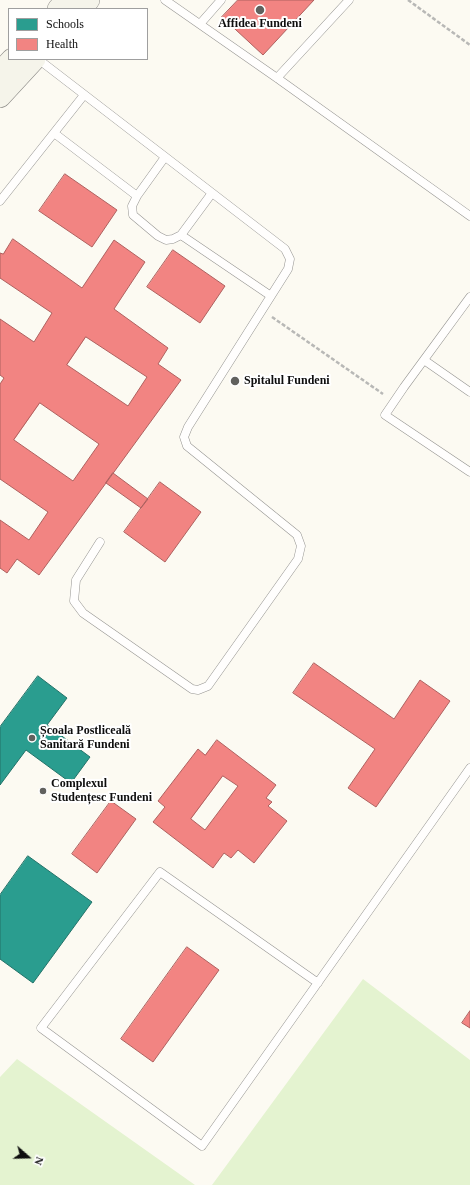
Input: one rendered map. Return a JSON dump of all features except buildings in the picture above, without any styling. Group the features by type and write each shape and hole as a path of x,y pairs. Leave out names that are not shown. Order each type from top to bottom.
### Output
{"main road":[{"path":"59,8 66,0"},
{"path":"82,8 89,0"},
{"path":"0,72 11,60"},
{"path":"0,97 36,60"}],"lane":[{"path":"165,0 470,216"},
{"path":"200,24 221,0"},
{"path":"277,78 350,0"},
{"path":"38,60 285,249 290,259 288,269 188,427 184,437 187,446 297,535 301,546 298,559 208,686 198,690 192,689 83,613 74,601 76,580 100,542"},
{"path":"0,201 84,95"},
{"path":"54,133 137,196"},
{"path":"165,157 137,196 132,206 133,215 137,220 158,236 166,240 173,239 181,235 212,193"},
{"path":"181,235 270,296"},
{"path":"470,297 385,415 470,472"},
{"path":"424,360 470,392"},
{"path":"318,983 160,872 41,1028 202,1146 318,983 470,768"}],"path":[{"path":"408,0 470,45"},
{"path":"262,310 382,394 404,387"}],"green space":[{"path":"363,979 470,1060 470,1185 212,1185"},
{"path":"17,1059 195,1185 0,1185 0,1077"}],"place":[{"name":"Affidea Fundeni","path":"260,10"},
{"name":"Spitalul Fundeni","path":"235,381"},
{"name":"Școala Postliceală Sanitară Fundeni","path":"32,738"},
{"name":"Complexul Studențesc Fundeni","path":"43,791"}]}
